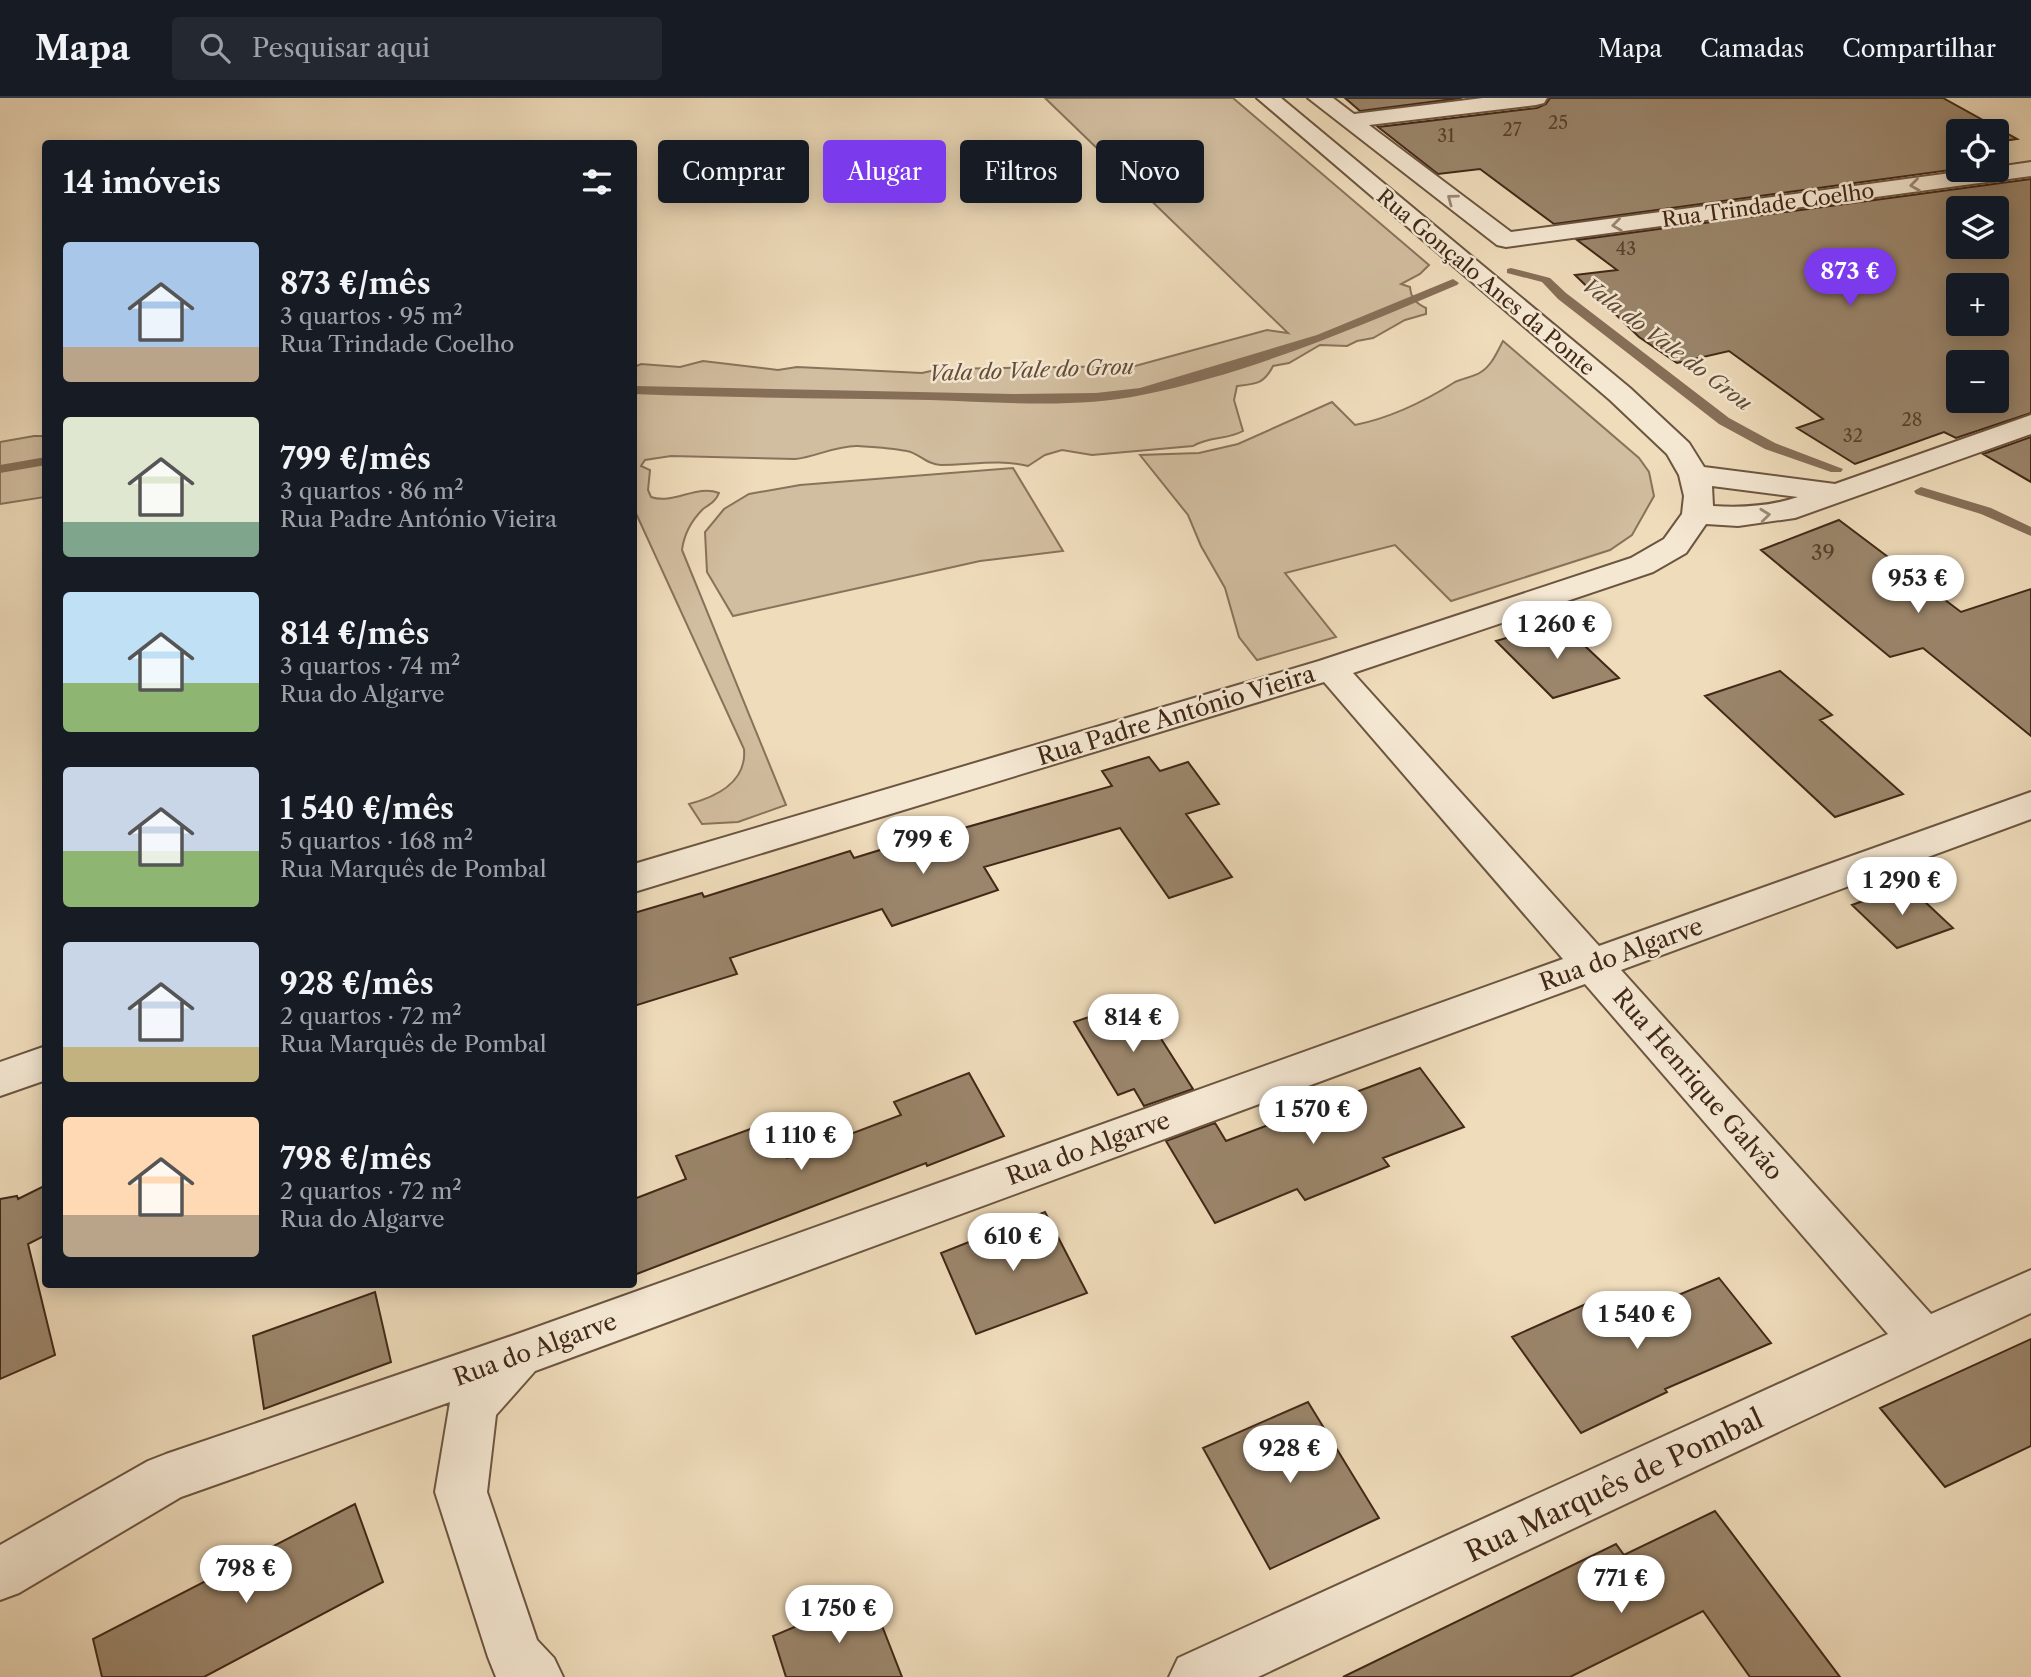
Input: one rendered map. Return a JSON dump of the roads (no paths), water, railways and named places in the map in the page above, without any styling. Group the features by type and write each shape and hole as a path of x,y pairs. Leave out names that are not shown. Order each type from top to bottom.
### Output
{"street":[{"name":"Rua Gonçalo Anes da Ponte","path":"1268,98 1662,432 1679,449 1694,475"},
{"path":"1319,98 1350,121 1536,98"},
{"name":"Rua Trindade Coelho","path":"1350,121 1506,240 2031,169"},
{"path":"1839,492 1694,475 1699,496 1697,514 1738,517 1784,512 2031,424"},
{"name":"Rua Padre António Vieira","path":"637,877 1331,669 1642,565 1675,546 1697,514"},
{"name":"Rua Henrique Galvão","path":"1331,669 1925,1342"},
{"name":"Rua do Algarve","path":"0,1574 166,1478 523,1354 2031,805"},
{"path":"0,1079 42,1063"},
{"name":"Rua Marquês de Pombal","path":"1197,1677 2031,1291"},
{"path":"523,1354 473,1405 461,1492 515,1657 535,1677"}],"waterway":[{"name":"Vala do Vale do Grou","path":"1511,271 1546,280 1562,296 1724,421 1770,446 1836,469"},
{"name":"Vala do Vale do Grou","path":"637,390 1013,398 1096,397 1140,392 1181,382 1321,338 1453,283"},
{"name":"Vala do Vale do Grou","path":"0,469 42,462"},
{"name":"Vala do Vale do Grou","path":"1921,491 1986,511 2031,532"}]}
